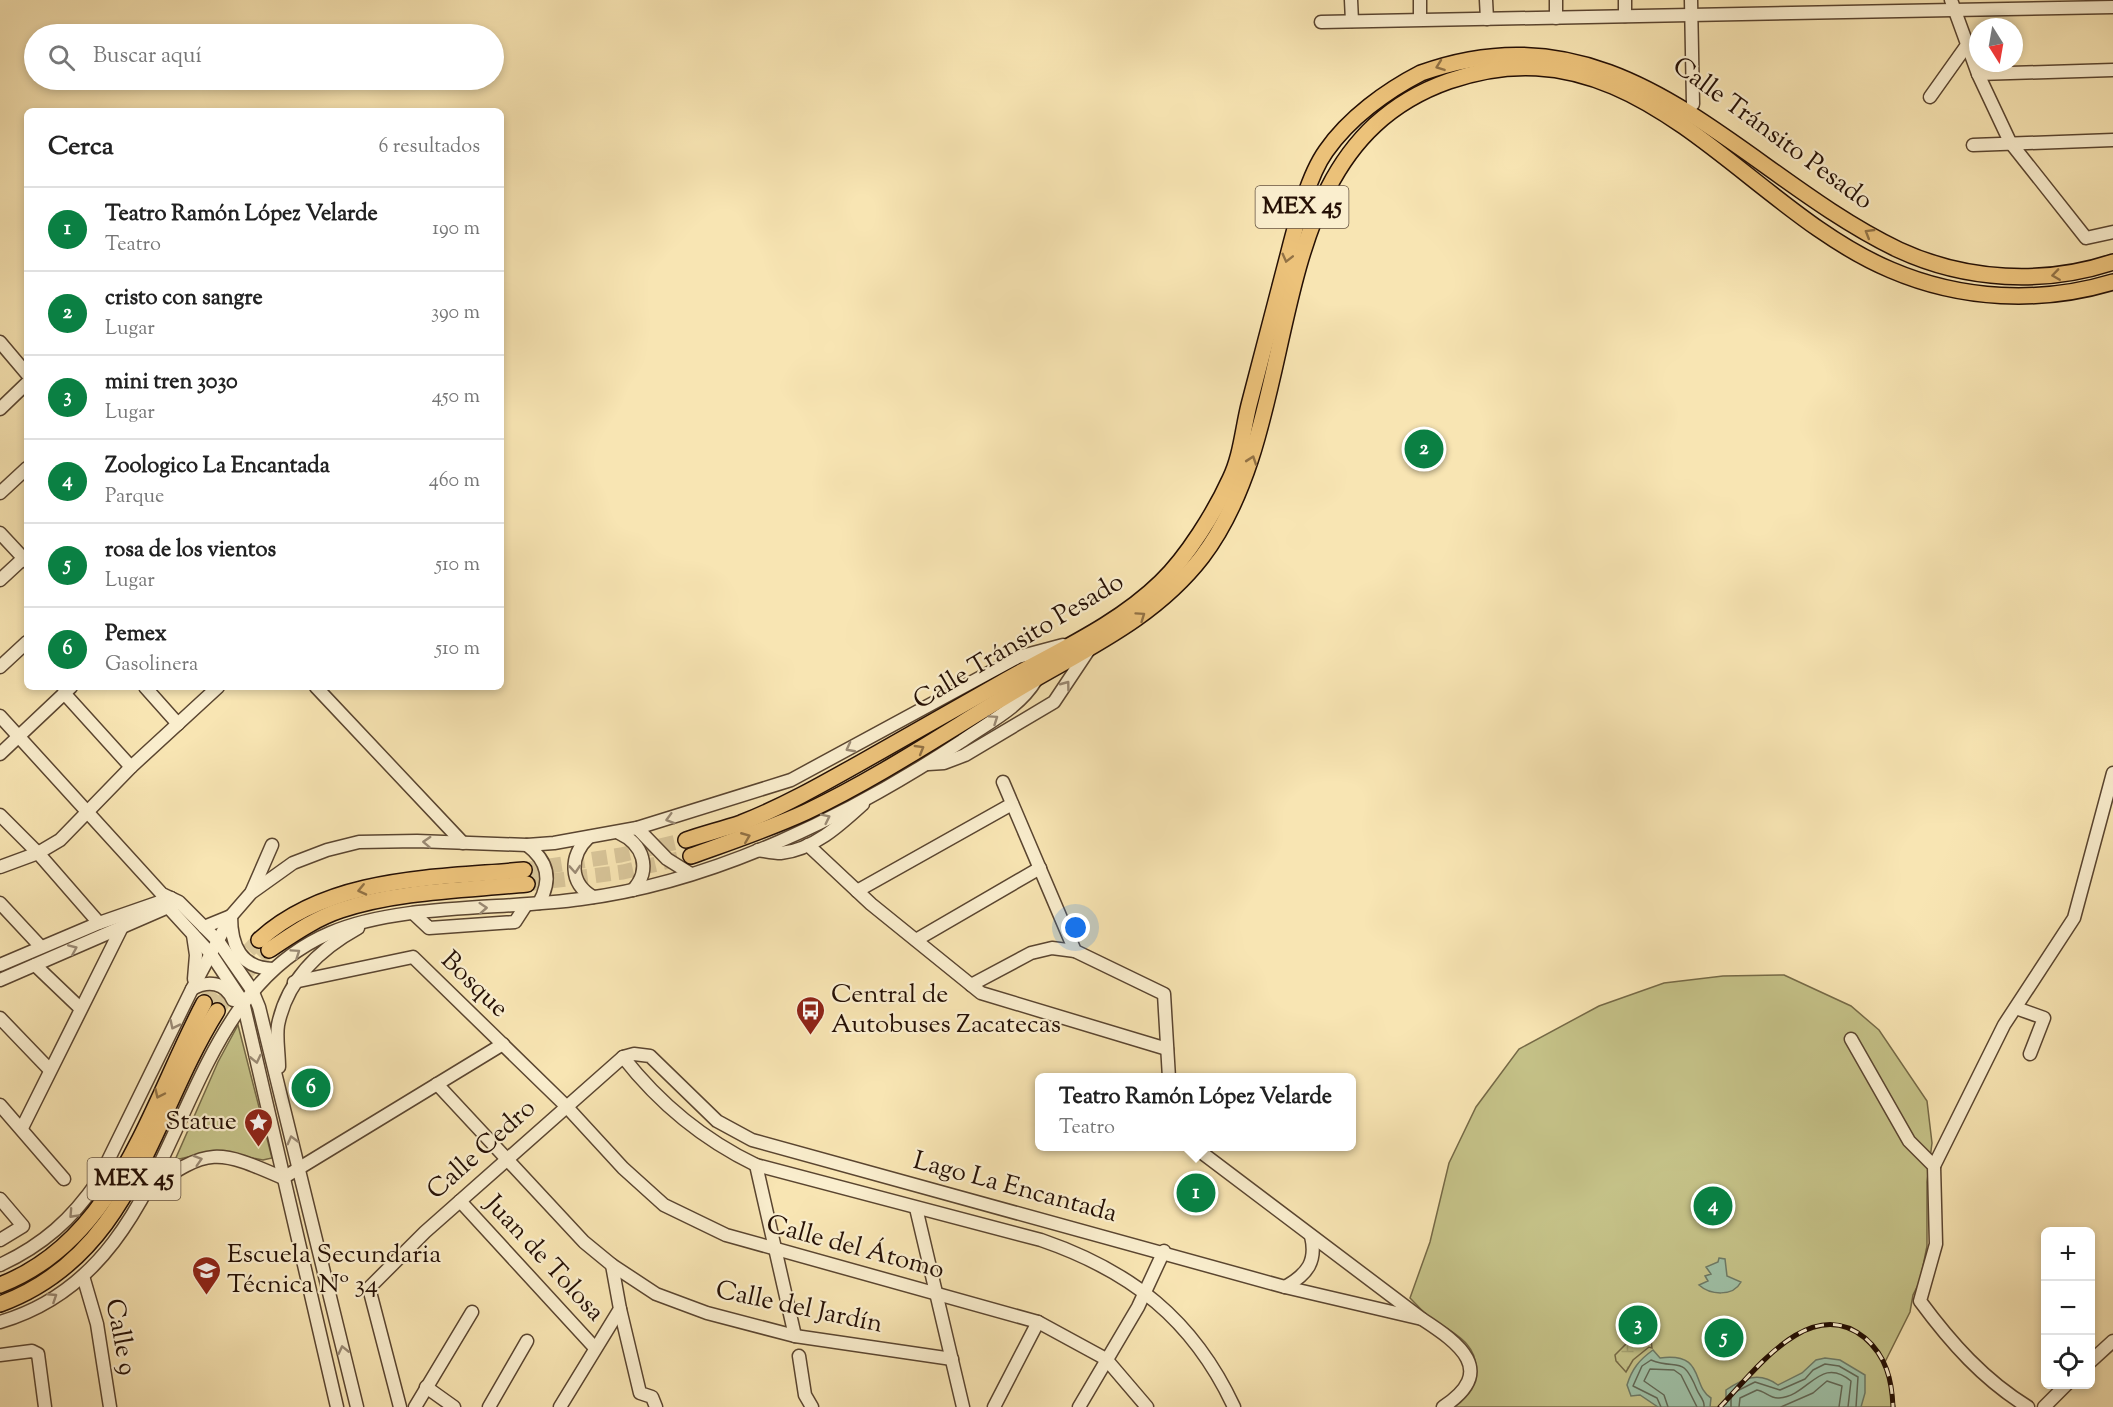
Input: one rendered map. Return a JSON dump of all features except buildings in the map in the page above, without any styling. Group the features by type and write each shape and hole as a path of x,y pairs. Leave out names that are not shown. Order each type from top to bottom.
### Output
{"main road":[{"name":"Calle Tránsito Pesado","path":"686,840 741,823 813,789 1115,619 1161,582 1182,557 1232,477 1298,216 1324,153 1374,102 1422,72 1484,50 1525,43 1599,55 1649,76 1693,104 1846,219 1903,252 1928,261 1979,273 2028,277 2088,269 2113,262"},
{"name":"Calle Tránsito Pesado","path":"691,856 744,838 809,810 925,747 1037,678 1088,651 1159,603 1176,587 1209,547 1233,506 1257,447 1307,232 1331,181 1350,152 1386,116 1411,99 1451,80 1501,69 1526,68 1564,71 1613,86 1674,119 1801,215 1864,256 1888,269 1935,286 1981,294 2031,296 2073,292 2113,282"},
{"path":"264,945 294,915 330,898 405,881 526,877"},
{"name":"MEX 45","path":"0,1285 47,1261 95,1215 129,1158 211,1007 201,1037 133,1183 110,1220 86,1249 58,1273 33,1289 0,1304"}],"street":[{"path":"1351,0 1352,21"},
{"path":"1420,0 1420,19"},
{"path":"1486,0 1487,19"},
{"path":"1556,0 1556,18"},
{"path":"1625,0 1625,16"},
{"path":"1691,0 1693,104"},
{"path":"1321,22 1692,14 1755,6 1952,4 2113,7"},
{"path":"1952,4 1978,74 2010,142 2086,238 2113,232"},
{"path":"1930,97 1967,45"},
{"path":"1978,74 2113,70"},
{"path":"1973,145 2113,140"},
{"path":"0,342 24,370"},
{"path":"0,409 24,387"},
{"path":"0,493 24,471"},
{"path":"0,533 24,556"},
{"path":"0,580 24,560"},
{"path":"0,1265 40,1244 61,1227 93,1189 192,989 231,916 251,893 293,863 359,842 527,844 589,837 637,828 791,780 1018,657 1073,642"},
{"path":"0,667 24,645"},
{"path":"927,764 944,763 965,755 1054,702 1088,651"},
{"path":"532,904 633,890 691,874 758,850 927,764 1024,699 1037,678"},
{"path":"0,754 67,690 131,767"},
{"path":"147,690 178,724"},
{"path":"0,867 38,852 60,840 131,767 215,690"},
{"path":"319,690 463,843"},
{"path":"0,716 87,813 199,931 211,954 243,1002 338,1407"},
{"path":"2028,1407 1965,1357 1944,1335 1920,1301 1936,1244 1934,1166 1972,1086 2016,1008 2074,918 2113,773"},
{"path":"1003,782 1075,951"},
{"path":"758,850 778,853 808,845 843,822 879,790"},
{"path":"857,891 1012,804"},
{"path":"0,815 38,852 99,922"},
{"path":"637,828 667,859 691,874"},
{"path":"619,832 636,844 644,863 640,882 633,890"},
{"path":"589,837 581,844 573,864 578,884 593,897"},
{"path":"0,1322 32,1310 83,1276 119,1236 148,1190 234,1016 252,990 273,969 328,933 375,919 413,913 429,928 515,922 545,891 548,878 545,864 538,853 527,844"},
{"path":"251,893 272,845"},
{"path":"808,845 857,891 981,993 1167,1049"},
{"path":"916,940 1040,868"},
{"path":"0,964 99,922 169,900"},
{"path":"0,980 121,929 169,900"},
{"path":"0,903 41,947"},
{"path":"199,931 231,916"},
{"path":"231,916 233,943 239,955 248,964 260,969 273,969"},
{"path":"279,1086 278,1025 294,982 303,970 334,943 375,919"},
{"path":"22,1128 121,929"},
{"path":"199,931 218,941 252,990 300,1168 357,1407"},
{"path":"192,989 199,931"},
{"path":"971,985 1031,953 1052,948 1075,951 1164,993 1169,1073"},
{"name":"Bosque","path":"294,982 413,957 566,1106"},
{"path":"35,965 80,1008"},
{"path":"192,989 209,982 227,989 232,997 234,1016"},
{"path":"2016,1008 2044,1018 2030,1053"},
{"path":"0,1018 49,1070"},
{"path":"1851,1039 1909,1141 1922,1157 1934,1166"},
{"path":"284,1178 503,1044"},
{"name":"Lago La Encantada","path":"623,1057 650,1056 717,1121 752,1140 1164,1251 1286,1287 1422,1319"},
{"path":"623,1057 659,1098 697,1131 725,1150 756,1165 1041,1240 1084,1256 1145,1292 1169,1313 1197,1343 1218,1375 1234,1407"},
{"name":"Calle Cedro","path":"400,1407 369,1288 508,1157 623,1057"},
{"name":"Calle del Jardín","path":"437,1084 508,1157 584,1242 612,1265 656,1294 707,1313 795,1336 952,1359"},
{"path":"0,1105 64,1179"},
{"name":"Calle del Átomo","path":"566,1106 623,1168 663,1205 726,1235 1038,1322 1106,1359 1147,1407"},
{"path":"1200,1151 1422,1319 1454,1340 1469,1363 1469,1375 1461,1392 1443,1407"},
{"path":"148,1190 186,1163 206,1157 228,1156 284,1178"},
{"path":"756,1165 795,1336"},
{"path":"950,1216 956,1195"},
{"path":"0,1199 23,1226 0,1240"},
{"name":"Juan de Tolosa","path":"460,1201 595,1348"},
{"path":"916,1208 934,1293 963,1407"},
{"path":"1286,1287 1299,1279 1310,1266 1314,1255 1311,1236"},
{"path":"1079,1407 1145,1292 1164,1251"},
{"path":"612,1265 640,1393 652,1397 656,1407"},
{"name":"Calle 9","path":"83,1276 90,1300 110,1407"},
{"path":"560,1407 620,1309"},
{"path":"416,1407 472,1312"},
{"path":"994,1407 1038,1322"},
{"path":"489,1407 527,1341"},
{"path":"2095,1358 2113,1341"},
{"path":"0,1355 32,1351 38,1354 45,1407"},
{"path":"799,1356 805,1395 813,1407"},
{"path":"426,1387 454,1407"},
{"path":"2044,1407 2062,1389"}],"green space":[{"path":"1784,975 1851,1006 1879,1030 1927,1101 1932,1143 1927,1182 1927,1246 1920,1281 1913,1295 1910,1312 1885,1362 1895,1407 1452,1407 1463,1398 1472,1382 1476,1366 1474,1356 1464,1341 1430,1318 1410,1298 1430,1242 1449,1163 1476,1107 1519,1049 1599,1006 1664,983 1723,976"},
{"path":"238,1025 272,1158 263,1160 214,1151 175,1160 218,1062"},
{"path":"1643,1335 1651,1340 1652,1348 1649,1347 1633,1360 1626,1372 1616,1361 1615,1355 1630,1340"}],"water":[{"path":"1711,1198 1717,1198 1721,1205 1717,1212 1711,1212 1707,1208 1707,1202"},
{"path":"1719,1258 1725,1259 1727,1276 1741,1282 1733,1290 1721,1293 1709,1291 1699,1285 1708,1281 1705,1276 1711,1274 1706,1267 1718,1262"},
{"path":"1653,1350 1660,1358 1685,1360 1691,1365 1705,1393 1711,1398 1710,1407 1658,1407 1640,1395 1631,1396 1627,1385 1631,1374 1640,1361"},
{"path":"1825,1358 1840,1360 1865,1375 1865,1393 1861,1407 1721,1407 1726,1404 1726,1390 1745,1379 1764,1378 1778,1385 1802,1373 1816,1360"}],"tunnel":[{"path":"524,870 621,855 686,840"},
{"path":"527,884 623,872 691,856"},
{"path":"204,1003 230,970 259,940"},
{"path":"217,1011 236,983 269,950"}],"railway":[{"path":"1720,1407 1749,1375 1785,1342 1804,1331 1824,1325 1844,1327 1865,1338 1872,1345 1886,1369 1893,1407"}],"place":[{"name":"cristo con sangre","path":"1424,449"},
{"name":"Central de Autobuses Zacatecas","path":"810,1036"},
{"name":"Pemex","path":"311,1088"},
{"name":"Statue","path":"258,1148"},
{"name":"Teatro Ramón López Velarde","path":"1196,1193"},
{"name":"Zoologico La Encantada","path":"1713,1206"},
{"name":"Escuela Secundaria Técnica Nº 34","path":"206,1296"},
{"name":"mini tren 3030","path":"1638,1325"},
{"name":"rosa de los vientos","path":"1724,1338"}]}
